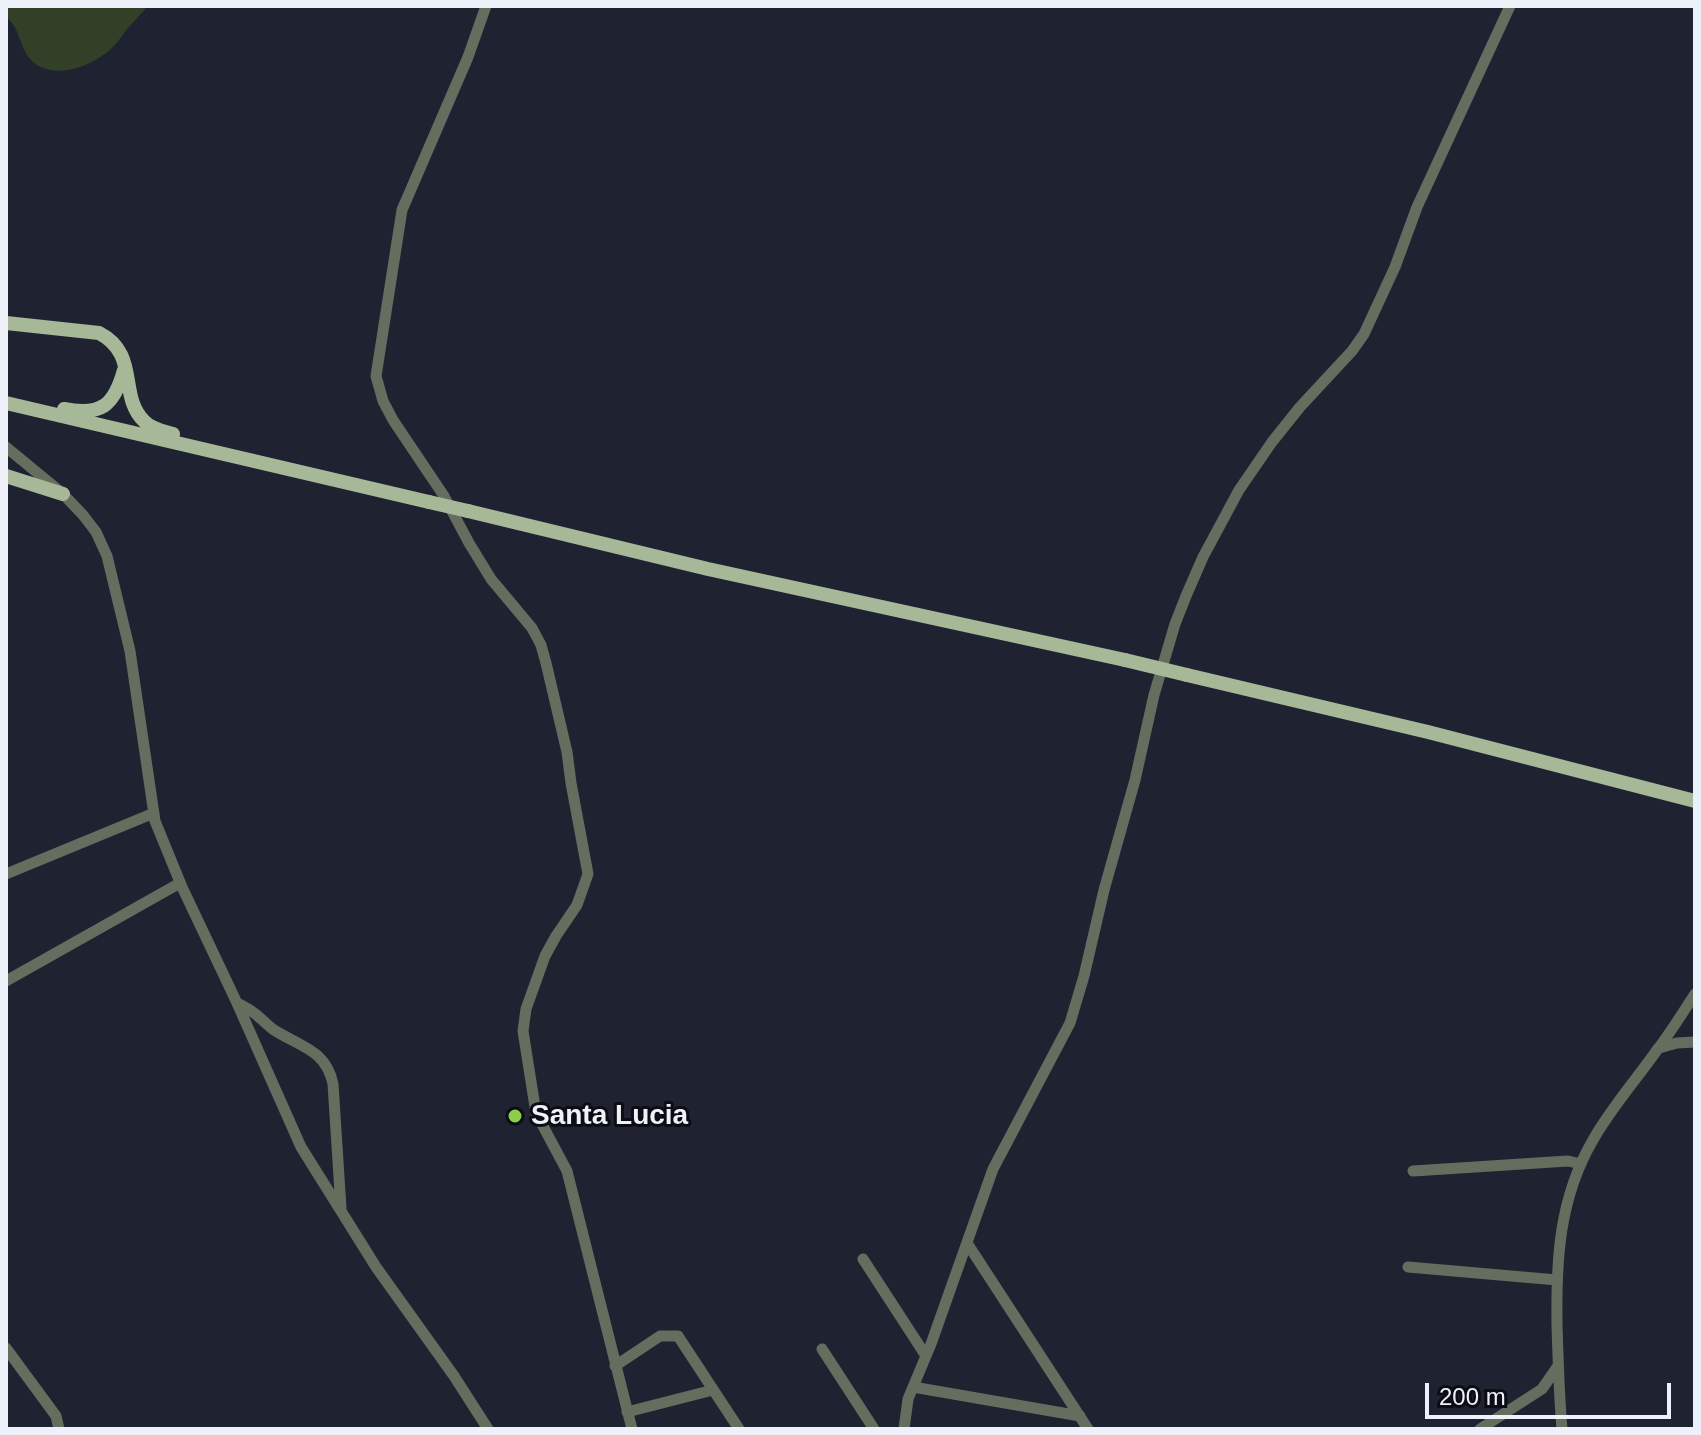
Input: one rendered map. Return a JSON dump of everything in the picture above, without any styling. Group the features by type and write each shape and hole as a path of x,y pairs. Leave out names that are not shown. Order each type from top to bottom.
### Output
{"main road":[{"path":"6,323 99,333 110,338 120,350 134,406 144,421 157,429 186,437 201,449"},
{"path":"24,407 50,406 79,412 96,410 110,402 126,366"},
{"path":"6,403 708,569 1125,660 1428,732 1695,801"},
{"path":"6,476 63,494"}],"street":[{"path":"486,6 468,57 402,210 376,376 383,401 393,420 444,496 491,579 532,628 541,645 567,752 588,874 577,905 545,956 526,1009 523,1031 536,1113 567,1171 632,1429"},
{"path":"904,1429 908,1399 993,1169 1070,1023 1135,780 1154,695 1175,624 1203,557 1239,490 1272,442 1364,334 1395,267 1417,207 1510,6"},
{"path":"6,447 63,494 83,515 96,532 107,556 130,651 155,821 180,883 301,1147 376,1267 488,1429"},
{"path":"6,874 154,813"},
{"path":"6,981 180,883"},
{"path":"1562,1429 1557,1280 1565,1211 1592,1140 1695,994"},
{"path":"237,1003 271,1029 322,1059 330,1070 341,1212"},
{"path":"1659,1048 1695,1042"},
{"path":"1413,1171 1568,1161 1581,1164"},
{"path":"967,1243 1088,1429"},
{"path":"863,1259 926,1356"},
{"path":"1408,1267 1557,1280"},
{"path":"615,1366 660,1336 678,1336 739,1429"},
{"path":"6,1348 56,1416 59,1429"},
{"path":"822,1349 874,1429"},
{"path":"1480,1429 1542,1389 1558,1366"},
{"path":"913,1387 1080,1416"},
{"path":"1542,1389 1552,1394 1560,1404"},
{"path":"627,1412 713,1390"}],"green space":[{"path":"6,6 148,6 103,55 83,66 61,71 40,67 31,60 6,17"}],"place":[{"name":"Santa Lucia","path":"515,1116"}]}
